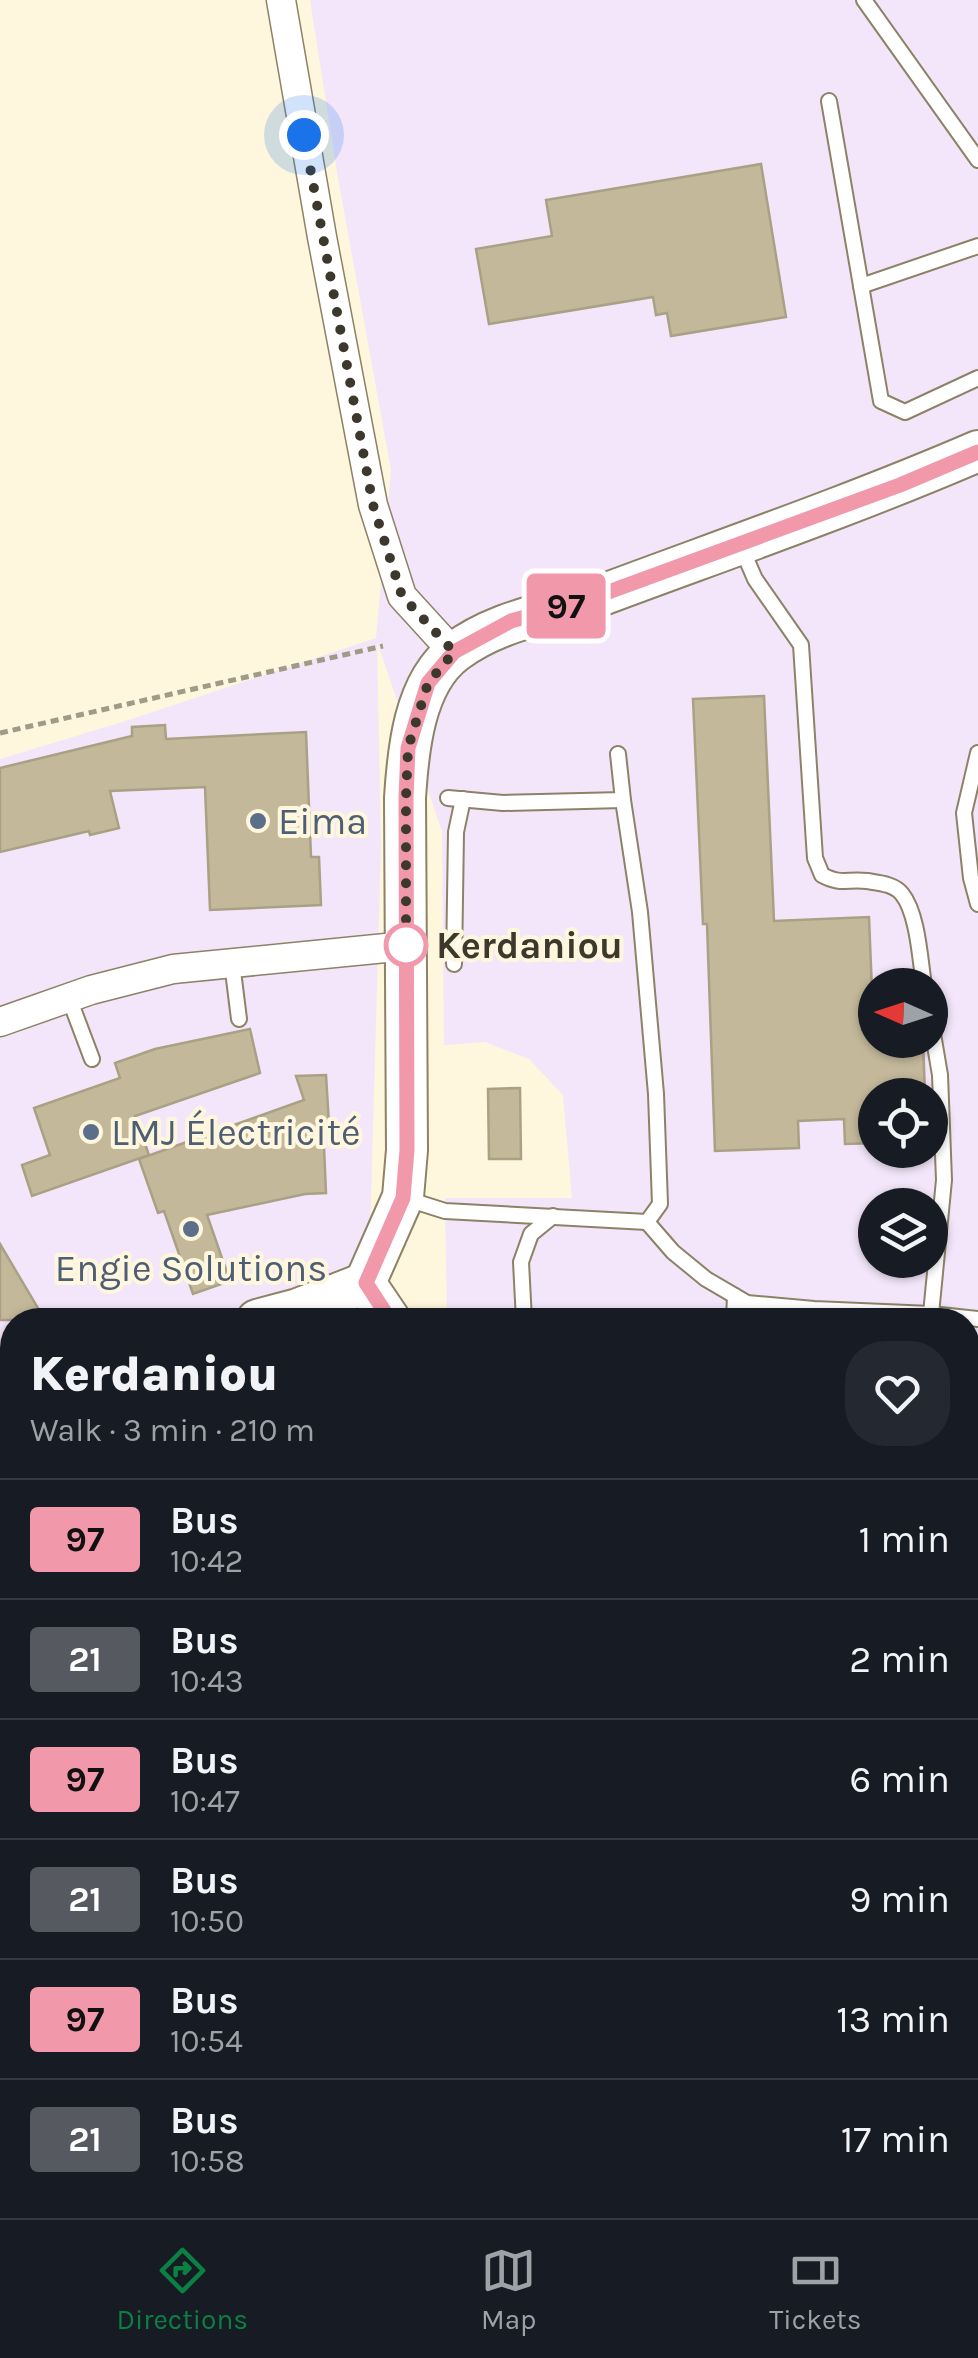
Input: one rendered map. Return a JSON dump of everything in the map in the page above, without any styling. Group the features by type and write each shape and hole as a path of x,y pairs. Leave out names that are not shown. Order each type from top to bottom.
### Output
{"street":[{"path":"282,0 373,505 402,596 454,652"},
{"path":"301,1308 366,1283 403,1198 407,1150 408,748 428,683 454,652 511,621 592,598 900,485 978,452"},
{"path":"0,1022 174,969 406,946"},
{"path":"366,1283 382,1308"}],"lane":[{"path":"864,0 978,160"},
{"path":"828,100 881,401 906,412 978,378"},
{"path":"861,286 978,246"},
{"path":"740,544 755,578 800,645 814,858 822,875 836,882 888,884 901,892 912,914 921,968"},
{"path":"978,753 964,812 971,878 978,904"},
{"path":"618,754 640,912 656,1094 660,1204 647,1222"},
{"path":"454,964 456,798 502,803 624,800"},
{"path":"232,963 239,1019"},
{"path":"69,998 92,1059"},
{"path":"932,1308 944,1180 937,1058"},
{"path":"403,1198 445,1211 647,1222 706,1279 747,1303 775,1308"},
{"path":"523,1308 521,1262 531,1234 554,1216"},
{"path":"734,1308 735,1296"}],"path":[{"path":"0,733 383,646"}],"shaded area":[{"path":"310,0 978,0 978,1308 447,1308 445,1198 572,1198 563,1095 529,1059 485,1042 444,1045 442,831 377,642 381,845 370,1234 380,1308 0,1308 0,759 376,638 391,470"}],"building":[{"path":"761,164 786,317 671,336 667,313 656,315 653,297 489,324 476,249 552,236 546,200"},
{"path":"764,696 774,921 869,917 871,968 858,968 858,1058 924,1058 924,1078 858,1078 858,1144 845,1144 844,1119 798,1121 799,1148 715,1151 707,924 703,924 693,699"},
{"path":"165,725 166,739 306,732 311,857 319,857 321,905 210,910 205,787 110,791 119,828 0,852 0,768 132,736 132,727"},
{"path":"250,1029 260,1073 135,1116 149,1155 32,1196 22,1165 50,1155 34,1108 120,1078 115,1063 155,1049"},
{"path":"326,1075 326,1193 207,1215 230,1281 193,1294 164,1211 158,1213 139,1159 304,1100 296,1076"},
{"path":"520,1088 521,1159 489,1159 488,1089"},
{"path":"0,1244 38,1308 0,1308"}],"bus line":[{"name":"97","path":"382,1308 366,1283 403,1198 407,1150 408,748 428,683 454,652 511,621 592,598 900,485 978,452"}],"place":[{"name":"Eima","path":"258,821"},
{"name":"Kerdaniou","path":"406,945"},
{"name":"LMJ Électricité","path":"91,1132"},
{"name":"Engie Solutions","path":"191,1229"}],"route":[{"path":"304,135 373,505 402,596 454,652 428,683 408,748 406,945"}]}
